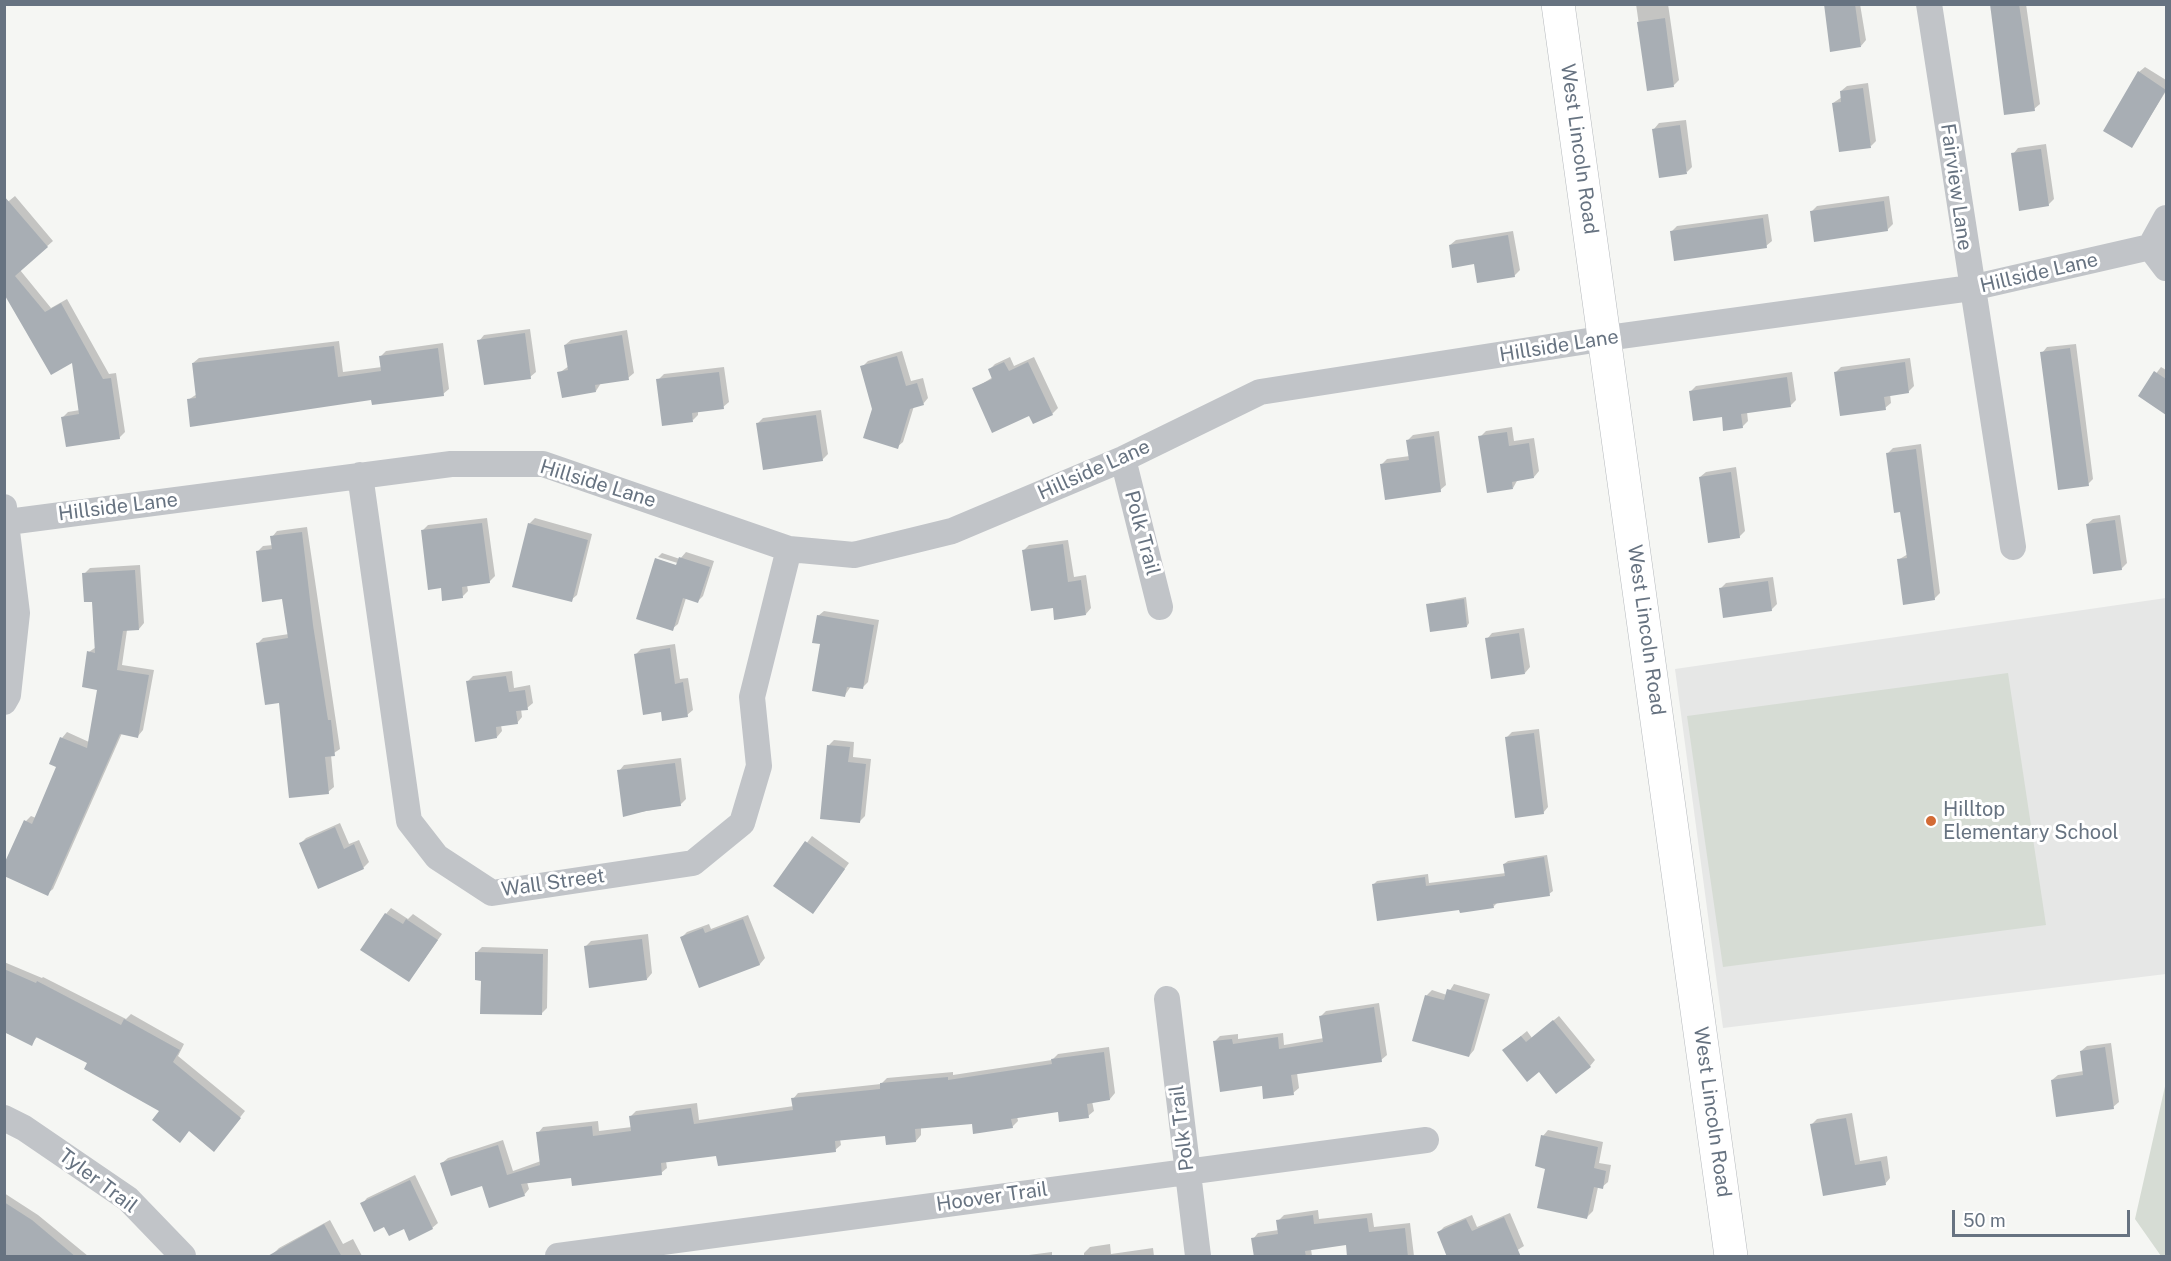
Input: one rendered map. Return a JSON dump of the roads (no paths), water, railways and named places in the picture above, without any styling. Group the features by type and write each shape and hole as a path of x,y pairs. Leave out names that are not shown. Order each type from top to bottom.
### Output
{"street":[{"name":"West Lincoln Road","path":"1558,4 1606,338 1731,1257"},
{"name":"Fairview Lane","path":"1929,4 1971,288 2013,547"},
{"path":"2166,218 2150,247 2166,268"},
{"name":"Hillside Lane","path":"6,514 451,464 543,464 789,549 854,555 952,531 1123,459 1260,393 1606,338 1971,288 2150,247"},
{"name":"Polk Trail","path":"1123,459 1160,607"},
{"name":"Wall Street","path":"360,476 409,821 437,857 492,893 693,863 742,823 759,766 752,697 789,549"},
{"path":"4,702 8,695 16,613 6,514"},
{"name":"Polk Trail","path":"1167,999 1198,1257"},
{"name":"Tyler Trail","path":"4,1118 24,1128 128,1199 183,1257"},
{"name":"Hoover Trail","path":"558,1257 1187,1170 1426,1140"}],"place":[{"name":"Hilltop Elementary School","path":"1931,821"}]}
